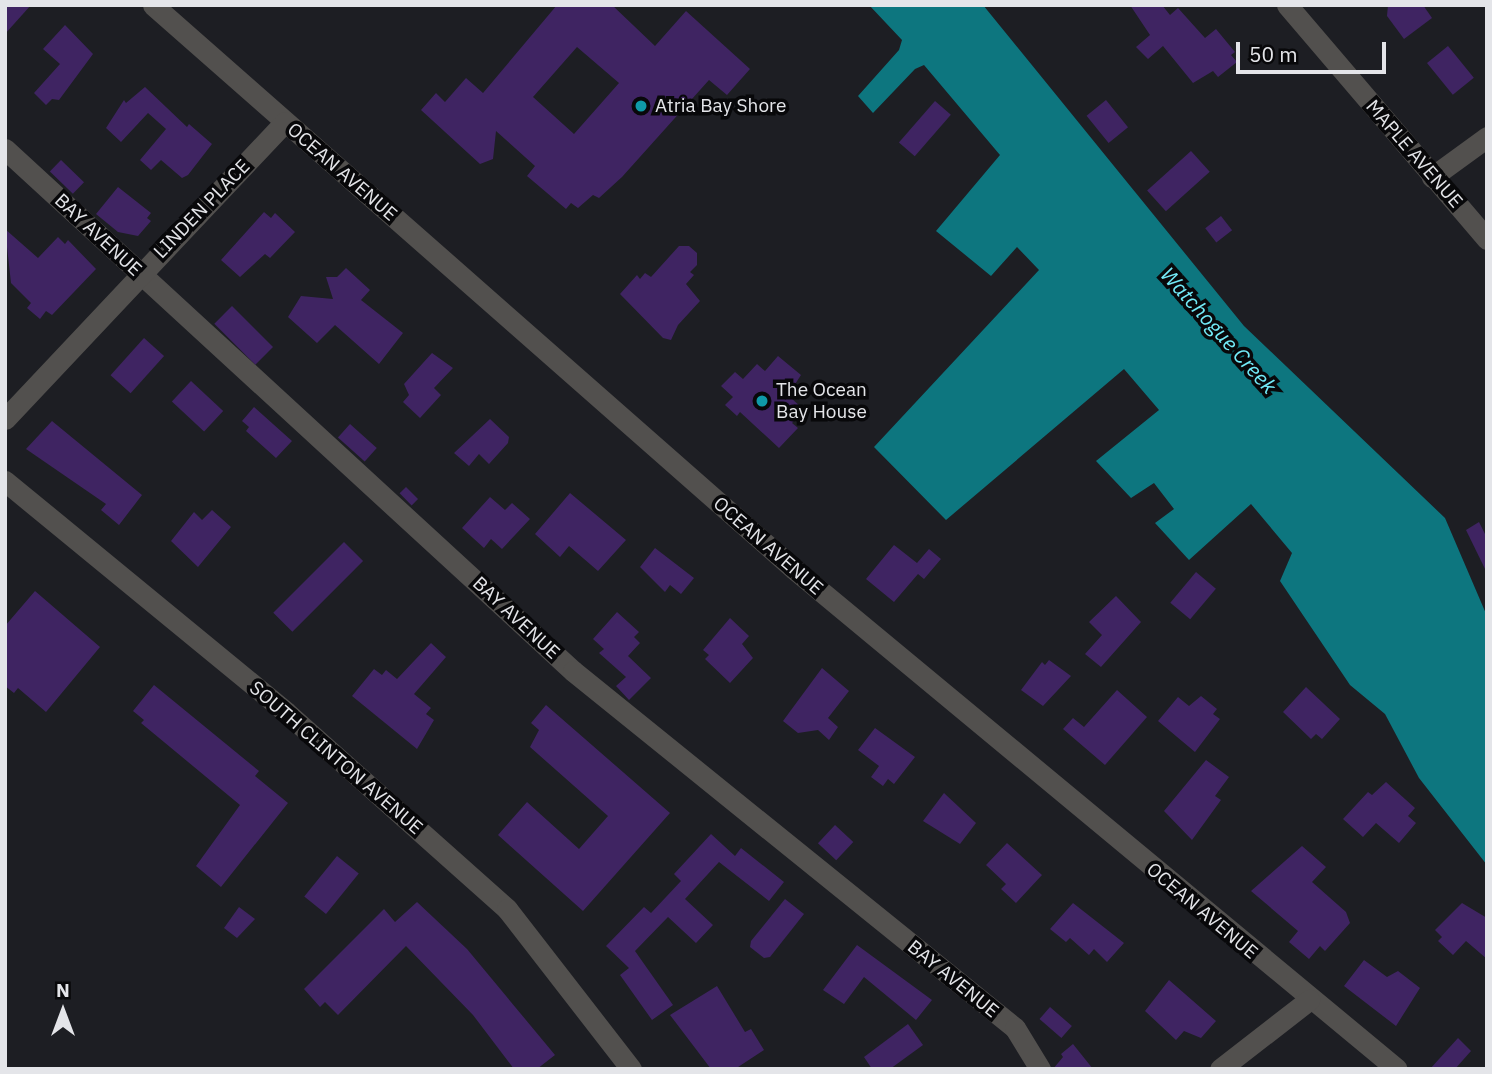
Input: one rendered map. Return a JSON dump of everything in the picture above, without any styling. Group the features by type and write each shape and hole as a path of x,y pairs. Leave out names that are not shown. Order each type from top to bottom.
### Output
{"street":[{"name":"OCEAN AVENUE","path":"153,5 794,569 1309,1000 1397,1069"},
{"name":"MAPLE AVENUE","path":"1287,5 1487,239"},
{"name":"LINDEN PLACE","path":"5,419 285,122"},
{"path":"1432,177 1487,137"},
{"name":"BAY AVENUE","path":"5,149 139,274 358,468 573,671 1016,1028 1040,1069"},
{"name":"SOUTH CLINTON AVENUE","path":"5,481 286,712 507,909 631,1069"},
{"path":"1220,1069 1309,1000"}],"water":[{"name":"Watchogue Creek","path":"869,5 983,5 1244,326 1445,518 1487,616 1487,865 1419,778 1385,714 1350,685 1280,581 1292,553 1251,504 1189,560 1155,523 1174,509 1154,483 1131,498 1096,461 1159,410 1124,369 946,520 874,447 1039,270 1017,247 991,276 936,231 1000,155 924,65 915,69 873,113 858,96 899,50 902,40"}],"building":[{"path":"5,5 31,5 5,34"},
{"name":"Atria Bay Shore","path":"557,5 612,5 655,46 686,11 750,69 727,95 709,80 622,177 599,198 593,195 578,208 571,203 566,209 527,176 535,166 496,131 493,159 480,164 421,110 436,93 445,102 466,78 483,93","holes":["577,47 619,83 574,134 533,97"]},
{"path":"1130,5 1162,5 1170,15 1178,8 1205,38 1216,29 1235,52 1231,55 1237,62 1218,77 1213,71 1193,83 1163,46 1148,59 1136,47 1150,35"},
{"path":"1388,5 1423,5 1432,18 1404,39 1387,16"},
{"path":"65,25 93,54 59,100 52,99 46,105 34,93 60,64 43,49"},
{"path":"1448,46 1474,78 1453,95 1427,63"},
{"path":"145,87 187,127 189,124 212,144 188,175 182,178 161,160 151,170 140,160 166,129 148,113 121,142 106,128 124,100 126,103"},
{"path":"1106,100 1128,127 1109,143 1087,116"},
{"path":"935,101 951,115 915,156 899,143"},
{"path":"1191,151 1210,172 1166,211 1147,190"},
{"path":"61,160 84,182 73,194 50,172"},
{"path":"118,187 151,213 147,218 151,221 138,236 118,232 96,214"},
{"path":"264,212 271,218 275,213 295,232 270,258 265,254 240,277 221,260"},
{"path":"1221,216 1232,230 1216,242 1205,228"},
{"path":"5,229 38,258 58,237 65,244 68,240 96,269 52,315 46,311 40,319 27,308 31,303 11,283"},
{"path":"679,246 689,246 697,253 697,265 690,272 694,275 686,284 700,301 678,325 671,340 663,338 620,294 637,275 640,279 645,273 651,277"},
{"path":"346,268 370,290 361,300 403,333 379,364 335,325 317,343 288,317 301,296 333,299 326,277 337,277"},
{"path":"232,306 273,347 255,365 214,324"},
{"path":"144,338 164,356 131,393 111,375"},
{"path":"432,353 453,368 434,388 441,395 420,418 403,402 409,395 404,384"},
{"name":"The Ocean Bay House","path":"778,356 801,375 788,395 804,410 792,423 798,428 779,448 740,412 737,416 725,405 733,397 721,386 735,372 743,379 757,364 765,371"},
{"path":"191,381 223,411 204,431 172,401"},
{"path":"254,407 292,441 276,458 246,431 249,427 242,421"},
{"path":"490,419 509,437 508,443 489,464 479,454 469,466 454,453"},
{"path":"52,421 142,495 119,525 101,510 106,504 26,449"},
{"path":"350,424 377,448 365,461 338,437"},
{"path":"406,487 418,499 412,505 400,493"},
{"path":"570,493 626,540 598,571 569,546 560,557 535,534"},
{"path":"490,497 505,510 512,503 530,519 502,549 491,539 484,548 462,528"},
{"path":"212,510 231,527 198,567 171,541 194,512 202,520"},
{"path":"1479,522 1487,538 1487,573 1466,530"},
{"path":"344,542 363,561 292,632 273,613"},
{"path":"894,545 917,563 929,549 941,559 924,579 918,574 894,602 866,579"},
{"path":"655,548 694,578 681,594 670,585 665,592 640,567"},
{"path":"1196,572 1216,589 1190,619 1170,603"},
{"path":"35,591 100,647 46,712 18,688 14,693 5,686 5,626"},
{"path":"1116,596 1141,622 1101,667 1085,654 1102,635 1089,622"},
{"path":"617,612 639,632 634,637 640,643 628,656 651,678 629,700 616,686 626,677 599,653 604,649 593,639"},
{"path":"730,618 749,636 742,644 753,658 730,683 705,659 709,655 703,650"},
{"path":"431,643 446,657 414,694 431,708 426,714 434,720 417,749 352,696 374,669 382,675 386,670 397,679"},
{"path":"1049,660 1071,676 1043,706 1021,690 1042,662 1045,665"},
{"path":"822,668 849,691 828,718 838,727 829,740 818,730 798,733 783,721"},
{"path":"154,685 259,771 255,776 288,803 221,887 196,866 240,805 141,723 144,720 133,711"},
{"path":"1306,687 1340,719 1322,739 1316,734 1311,739 1283,712"},
{"path":"1117,690 1147,717 1105,765 1063,729 1073,718 1084,727"},
{"path":"1201,696 1217,709 1213,714 1220,719 1195,752 1158,721 1178,697 1189,706"},
{"path":"546,705 670,813 583,911 498,835 527,802 579,849 608,816 530,747 539,730 531,723"},
{"path":"875,728 915,757 894,784 888,779 883,786 871,777 879,766 858,750"},
{"path":"1206,760 1229,777 1215,796 1221,800 1192,840 1164,811"},
{"path":"1386,782 1415,808 1408,816 1416,823 1399,843 1376,823 1363,837 1343,819 1368,792 1372,795"},
{"path":"944,793 976,823 960,844 923,821"},
{"path":"835,825 853,842 836,860 818,843"},
{"path":"711,834 735,856 741,848 784,882 769,901 719,862 685,899 713,925 696,943 668,917 635,951 673,1005 652,1020 620,975 629,968 606,946 644,907 651,913 681,881 674,874"},
{"path":"1007,843 1042,875 1016,903 1001,889 1006,884 986,865"},
{"path":"1302,846 1326,867 1312,882 1346,912 1350,923 1325,951 1320,946 1309,959 1289,942 1298,931 1251,891"},
{"path":"337,856 359,874 326,914 304,896"},
{"path":"785,899 804,914 770,957 764,958 750,947 751,941"},
{"path":"417,902 467,949 555,1055 537,1069 514,1069 473,1015 406,946 338,1015 325,1002 320,1007 304,989 384,909 395,922"},
{"path":"1073,903 1124,943 1107,962 1094,949 1089,955 1070,938 1066,942 1050,929"},
{"path":"1462,903 1487,918 1487,959 1466,941 1453,955 1438,941 1442,937 1435,930"},
{"path":"239,907 255,919 237,938 224,928"},
{"path":"857,945 932,1000 916,1020 864,977 844,1004 823,990"},
{"path":"1364,960 1387,977 1398,971 1420,988 1396,1026 1344,986"},
{"path":"1169,980 1216,1021 1201,1038 1184,1031 1176,1040 1145,1011"},
{"path":"717,986 745,1032 751,1029 764,1050 735,1069 711,1069 670,1015"},
{"path":"1050,1007 1072,1026 1061,1038 1040,1019"},
{"path":"908,1024 923,1045 890,1069 872,1069 864,1057"},
{"path":"1458,1038 1471,1051 1455,1069 1430,1069"},
{"path":"1073,1044 1093,1069 1053,1069 1063,1057 1061,1054"}],"place":[{"name":"Atria Bay Shore","path":"641,106"},
{"name":"The Ocean Bay House","path":"762,401"}]}
